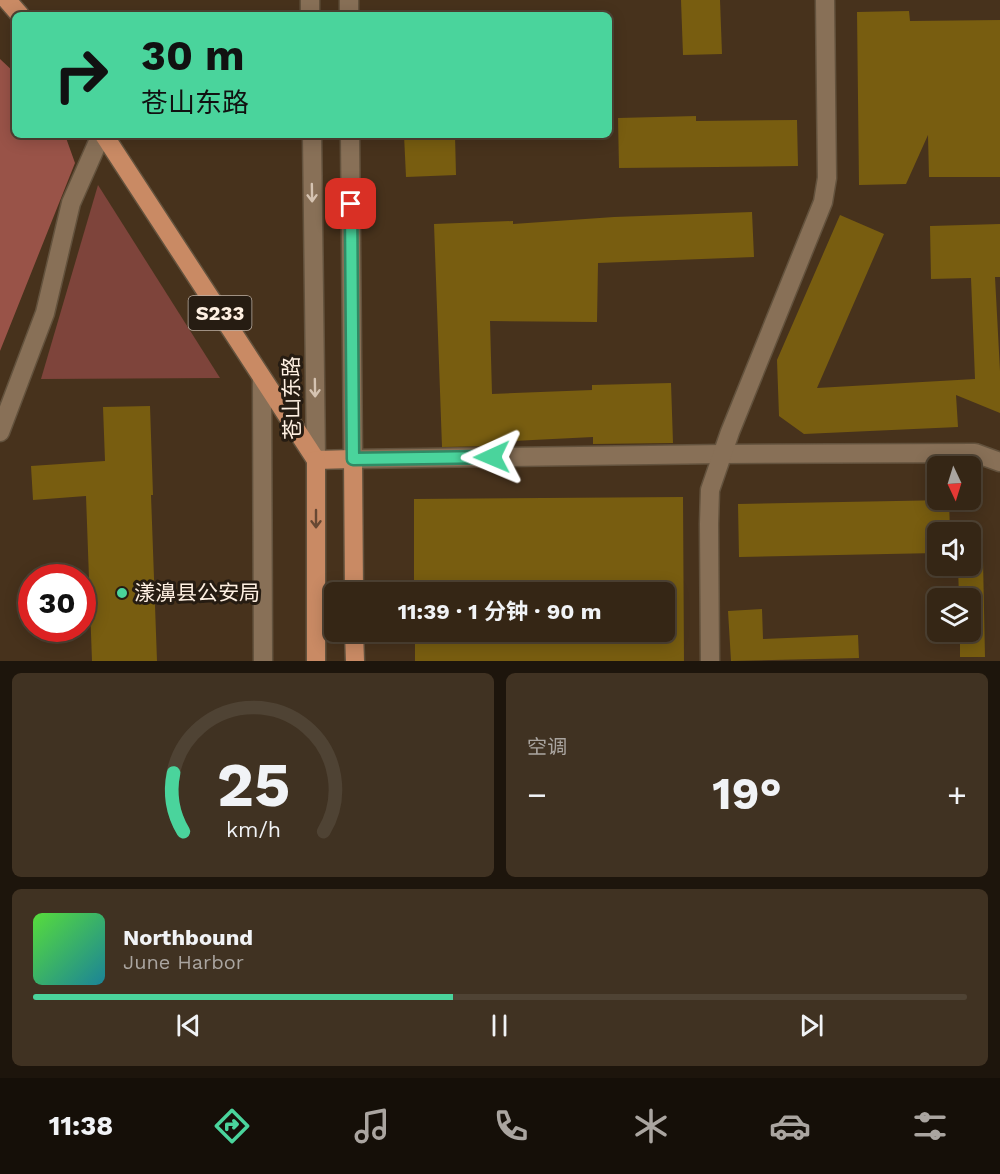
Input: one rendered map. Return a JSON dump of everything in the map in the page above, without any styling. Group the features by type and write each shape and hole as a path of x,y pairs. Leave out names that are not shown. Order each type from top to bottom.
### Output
{"main road":[{"path":"7,0 17,12"},
{"name":"S233","path":"104,138 316,460"},
{"path":"316,460 353,459 354,582"},
{"name":"苍山东路","path":"316,460 316,661"},
{"path":"354,642 355,661"}],"street":[{"path":"710,661 709,524 711,490 722,454 823,202 827,178 825,0"},
{"path":"0,432 45,313 71,202 101,138"},
{"name":"苍山东路","path":"312,138 316,460"},
{"path":"350,138 353,459 975,453 1000,462"},
{"path":"262,378 263,661"}],"shaded area":[{"path":"0,59 12,70 12,138 66,138 75,163 0,351"},
{"path":"98,185 220,378 41,379"}],"building":[{"path":"681,0 720,0 722,54 683,55"},
{"path":"909,11 910,21 1000,20 1000,177 929,177 928,135 906,184 859,185 857,12"},
{"path":"696,116 696,121 797,120 798,166 619,168 618,118"},
{"path":"404,138 455,138 456,175 406,177"},
{"path":"752,212 754,257 598,263 597,322 490,321 492,394 592,390 592,385 671,383 673,443 593,444 593,437 494,442 494,446 442,447 434,224 513,221 513,224 614,217"},
{"path":"840,215 884,234 817,388 975,379 971,278 931,279 930,226 1000,224 1000,277 995,277 1000,413 956,395 958,427 804,434 779,416 777,360"},
{"path":"150,406 157,661 92,661 91,642 96,642 96,564 88,564 86,496 33,500 31,466 105,461 103,407"},
{"path":"683,497 684,661 415,661 415,642 675,642 675,582 414,582 414,499"},
{"path":"927,500 927,510 949,510 950,522 927,522 927,553 739,557 738,504"},
{"path":"981,560 983,560 985,657 960,657 960,642 981,642 981,588 959,588 958,576 981,576"},
{"path":"762,609 763,639 858,635 859,658 731,661 728,611"}],"place":[{"name":"漾濞县公安局","path":"122,593"}],"route":[{"path":"351,204 353,459 492,457"}]}
